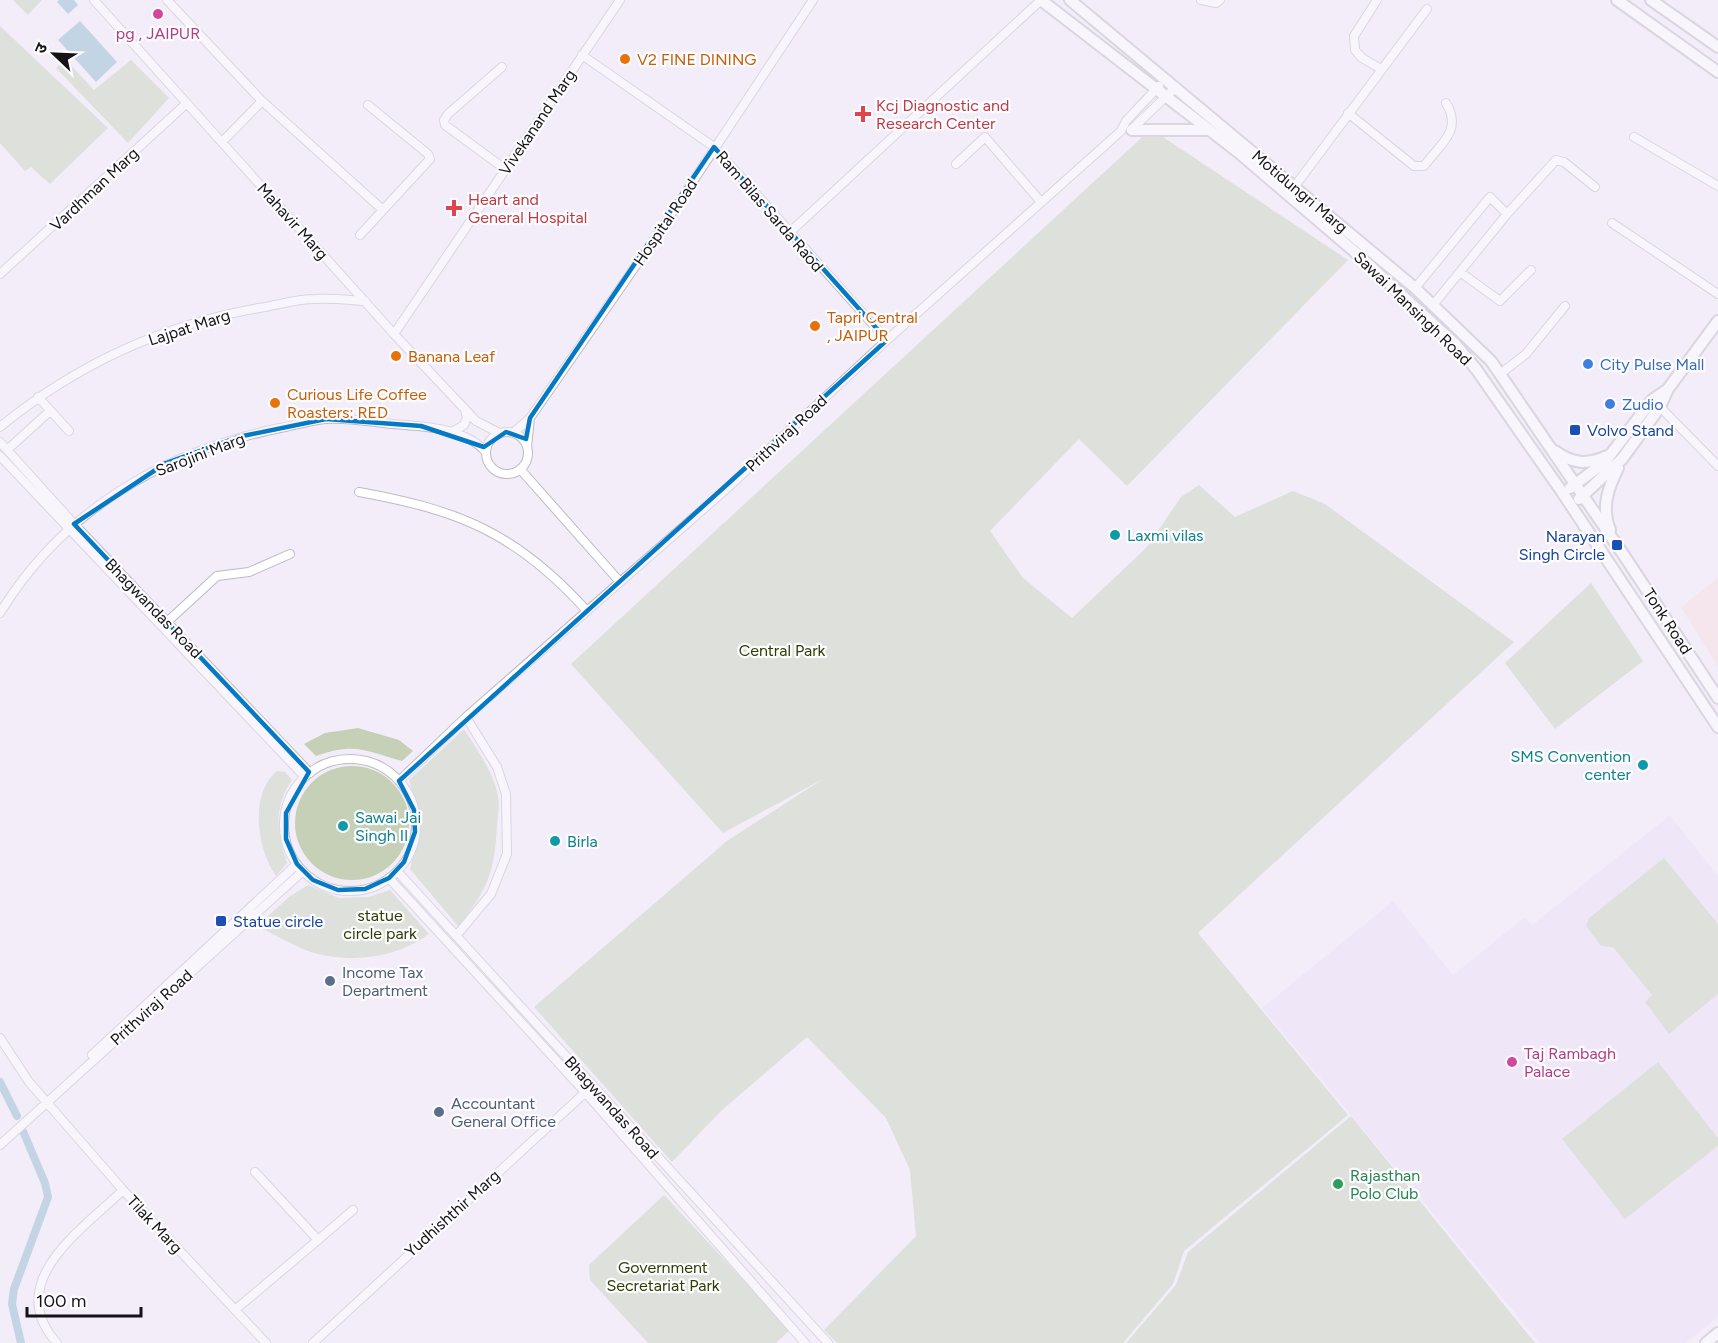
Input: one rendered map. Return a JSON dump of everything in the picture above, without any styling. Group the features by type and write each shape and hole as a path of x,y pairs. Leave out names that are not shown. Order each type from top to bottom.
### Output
{"main road":[{"name":"Sawai Mansingh Road","path":"1041,0 1155,90 1211,130 1355,252 1456,345 1476,369 1571,505 1718,727"},
{"name":"Motidungri Marg","path":"1070,0 1415,288 1471,341 1500,374 1617,544"},
{"path":"1617,0 1718,72"},
{"path":"1651,0 1718,47"},
{"path":"1126,130 1195,128 1211,130"},
{"path":"1571,505 1584,496 1660,407 1668,389 1718,321"},
{"path":"1617,544 1607,524 1606,511 1608,489 1618,456 1652,400 1668,389"},
{"path":"1548,445 1576,463 1594,462 1618,456"},
{"path":"1562,492 1618,456"},
{"name":"Tonk Road","path":"1617,544 1718,698"},
{"path":"1706,1343 1718,1333"}],"street":[{"name":"Mahavir Marg","path":"94,0 394,334 465,409 488,429 499,433"},
{"path":"167,0 262,101 383,210"},
{"name":"Vivekanand Marg","path":"394,334 620,0"},
{"name":"Hospital Road","path":"527,447 530,418 662,228 813,0"},
{"path":"789,233 1041,0"},
{"path":"1201,0 1215,3 1220,0"},
{"path":"1377,0 1354,36 1355,50 1362,58 1381,69"},
{"path":"1294,186 1427,9"},
{"name":"Ram Bilas Sarda Raod","path":"582,55 714,147 886,340"},
{"path":"502,67 444,120 445,124 505,169"},
{"name":"Prithviraj Road","path":"399,782 466,717 724,490 886,340 1126,130 1126,121 1166,78"},
{"path":"1126,130 1167,98 1176,87"},
{"path":"222,142 262,101"},
{"name":"Vardhman Marg","path":"0,274 187,103"},
{"path":"1348,113 1414,166 1424,166 1453,127 1453,114 1446,103"},
{"path":"360,235 430,159 428,154 368,105"},
{"path":"956,164 985,137 1041,202"},
{"path":"1634,137 1718,186"},
{"path":"1433,305 1507,214 1556,160 1564,162 1595,187"},
{"path":"1415,288 1490,197 1507,214"},
{"path":"1612,223 1718,294"},
{"path":"1460,272 1494,299 1500,301 1531,270"},
{"name":"Lajpat Marg","path":"0,427 38,397 74,374 161,333 236,312 314,298 365,301"},
{"path":"1500,374 1526,354 1565,306"},
{"path":"38,397 69,431"},
{"path":"1660,407 1718,466"},
{"path":"450,432 459,430 464,425 467,418 465,409"},
{"path":"7,450 50,411"},
{"path":"513,433 530,418"},
{"name":"Sarojini Marg","path":"0,613 30,570 74,524 105,499 166,463 238,437 326,419 421,426 471,439 486,452"},
{"path":"499,433 513,433 524,441 527,447 527,459 520,469 508,473 495,470 487,459 486,452 490,441 499,433"},
{"name":"Bhagwandas Road","path":"0,442 307,775"},
{"name":"Bhagwandas Road","path":"0,456 68,531 307,775"},
{"path":"520,469 620,582"},
{"path":"359,492 416,502 456,515 494,532 529,555 587,611"},
{"path":"167,622 217,576 249,572 290,554"},
{"path":"456,936 491,894 507,854 506,794 496,767 466,717"},
{"path":"363,760 377,765 399,782 414,810 415,832 409,853 397,871 389,878 365,889 338,890 319,883 297,864 288,846 284,826 290,800 307,775 335,761 363,760"},
{"name":"Prithviraj Road","path":"0,1145 297,864"},
{"name":"Prithviraj Road","path":"0,1139 303,871"},
{"name":"Bhagwandas Road","path":"397,871 828,1343"},
{"name":"Bhagwandas Road","path":"389,878 585,1092 805,1343"},
{"path":"0,1038 28,1082 45,1101"},
{"name":"Yudhishthir Marg","path":"314,1343 592,1086"},
{"name":"Tilak Marg","path":"45,1101 123,1190 266,1343"},
{"path":"255,1172 318,1240"},
{"path":"57,1343 41,1321 37,1300 40,1279 50,1261 123,1190"},
{"path":"235,1310 353,1210"}],"highlighted area":[{"path":"714,147 887,340 399,781 414,810 415,832 404,862 389,878 365,889 338,890 313,880 297,864 286,839 286,813 309,772 74,524 166,463 238,437 326,419 421,426 484,447 506,432 526,439 530,418"}],"shaded area":[{"path":"1718,578 1718,667 1681,607"},
{"name":"Taj Rambagh Palace","path":"1670,815 1718,876 1718,1317 1686,1343 1540,1343 1262,1008 1393,901 1453,975 1525,917 1532,925"}],"green space":[{"path":"13,0 42,0 28,15"},
{"path":"0,26 108,128 50,184 31,167 25,171 0,143"},
{"path":"65,59 94,90 131,60 169,98 128,143 56,68"},
{"name":"Central Park","path":"1151,129 1348,260 1127,486 1079,439 990,531 1023,578 1072,618 1147,547 1181,497 1199,485 1235,517 1293,491 1325,504 1514,642 1198,933 1348,1115 1184,1251 1173,1284 1123,1343 837,1343 824,1330 916,1236 910,1170 886,1118 807,1037 721,1111 672,1162 534,1007 727,841 823,779 723,833 571,664"},
{"path":"1591,583 1643,661 1555,729 1505,663"},
{"path":"358,728 399,740 413,751 402,761 369,751 350,749 340,749 316,756 304,744 325,733"},
{"path":"464,729 492,778 499,806 494,855 488,879 458,926 410,869 419,830 419,814 409,780"},
{"path":"352,766 374,770 393,782 405,801 409,823 405,845 393,864 374,876 352,880 330,876 311,864 299,845 295,823 299,801 311,782 330,770"},
{"path":"277,771 285,772 292,780 279,811 279,831 287,863 276,876 264,852 259,807 268,781"},
{"path":"1664,858 1718,924 1718,994 1669,1034 1645,1002 1652,995 1613,947 1601,946 1586,926 1589,918"},
{"name":"statue circle park","path":"308,885 339,898 368,897 390,890 429,934 386,954 354,958 308,951 257,926 289,897"},
{"path":"1658,1062 1718,1138 1718,1146 1625,1219 1562,1139"},
{"name":"Rajasthan Polo Club","path":"1351,1116 1535,1343 1126,1343 1176,1285 1188,1252"},
{"name":"Government Secretariat Park","path":"664,1195 790,1330 776,1343 648,1343 590,1280 589,1265"}],"water":[{"path":"74,0 78,5 68,14 57,2"},
{"path":"80,21 117,62 96,82 58,40"}],"waterway":[{"path":"0,1082 17,1116"},
{"path":"21,1343 12,1304 14,1289 48,1197 45,1183 22,1129"}],"place":[{"name":"pg , JAIPUR","path":"158,14"},
{"name":"V2 FINE DINING","path":"625,59"},
{"name":"Kcj Diagnostic and Research Center","path":"863,114"},
{"name":"Heart and General Hospital","path":"454,208"},
{"name":"Tapri Central , JAIPUR","path":"815,326"},
{"name":"Banana Leaf","path":"396,356"},
{"name":"City Pulse Mall","path":"1588,364"},
{"name":"Curious Life Coffee Roasters: RED","path":"275,403"},
{"name":"Zudio","path":"1610,404"},
{"name":"Volvo Stand","path":"1575,430"},
{"name":"Laxmi vilas","path":"1115,535"},
{"name":"Narayan Singh Circle","path":"1617,545"},
{"name":"SMS Convention center","path":"1643,765"},
{"name":"Sawai Jai Singh II","path":"343,826"},
{"name":"Birla","path":"555,841"},
{"name":"Statue circle","path":"221,921"},
{"name":"Income Tax Department","path":"330,981"},
{"name":"Taj Rambagh Palace","path":"1512,1062"},
{"name":"Accountant General Office","path":"439,1112"},
{"name":"Rajasthan Polo Club","path":"1338,1184"}]}
